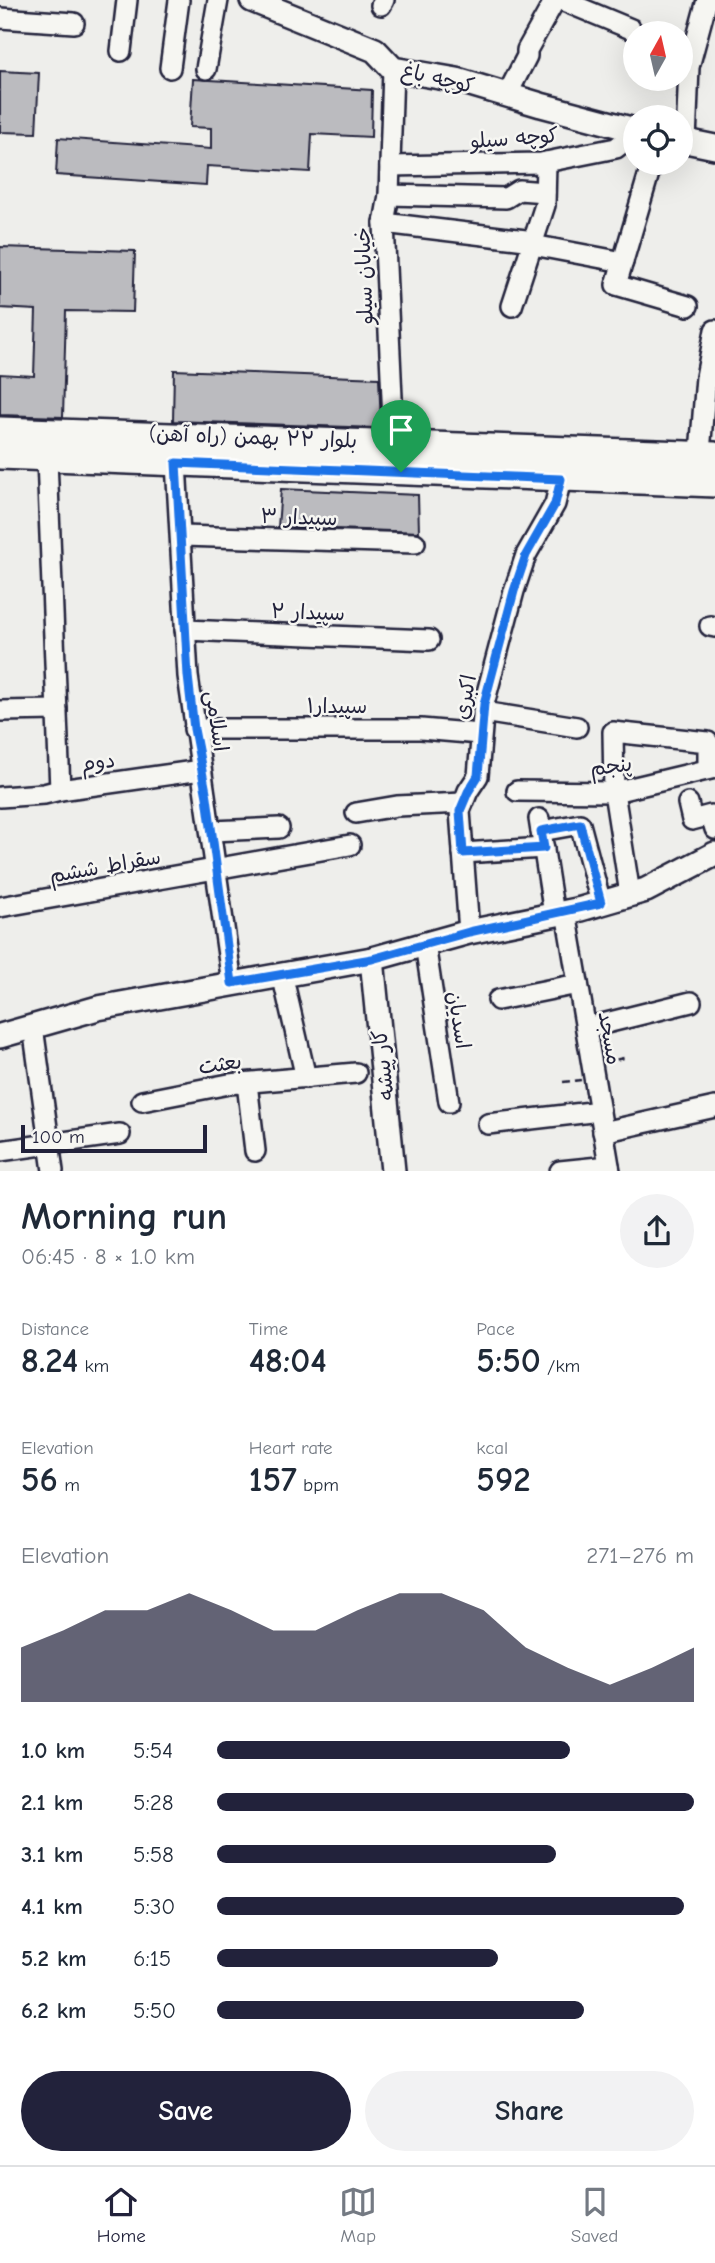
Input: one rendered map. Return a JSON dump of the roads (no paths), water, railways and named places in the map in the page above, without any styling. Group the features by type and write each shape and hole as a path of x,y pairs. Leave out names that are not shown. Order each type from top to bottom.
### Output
{"main road":[{"name":"کوچه باغ","path":"252,0 375,50 393,69 457,80 623,129"},
{"path":"693,143 715,147"},
{"name":"بلوار ۲۲ بهمن (راه آهن)","path":"0,429 398,457 561,479 715,485"},
{"name":"بلوار ۲۲ بهمن (راه آهن)","path":"0,457 176,463 398,457 710,459"},
{"path":"0,1036 98,1008 372,959 469,932 601,903 646,890 715,856"},
{"name":"کار پیشه","path":"372,959 393,1171"}],"street":[{"path":"121,51 127,0"},
{"path":"170,68 179,0"},
{"path":"206,69 218,0"},
{"path":"507,95 527,56 527,50 555,0"},
{"path":"561,0 623,26"},
{"path":"686,105 689,67 708,0 715,3"},
{"path":"4,12 74,23"},
{"name":"خیابان سیلو","path":"393,69 389,195 384,223 398,457"},
{"name":"کوچه سیلو","path":"390,166 546,162 616,148 623,142"},
{"path":"512,306 545,205 546,162"},
{"path":"648,175 616,285 688,306"},
{"path":"389,195 506,198 519,190 545,192"},
{"path":"384,223 534,240 538,246 623,262"},
{"path":"710,459 706,377 715,330"},
{"path":"0,442 398,457"},
{"path":"47,458 60,790"},
{"name":"اسلامی","path":"176,463 185,630 194,729 212,831 232,983"},
{"name":"اکبری","path":"469,932 460,811 478,776 484,712 514,591 526,555 555,504 561,479"},
{"name":"سپیدار ۳","path":"182,536 415,543"},
{"name":"سپیدار ۲","path":"185,630 429,640"},
{"path":"0,711 57,709"},
{"path":"484,712 577,727"},
{"name":"سپیدار۱","path":"194,729 421,729 480,734"},
{"path":"630,894 614,792 613,732 708,742 711,768"},
{"name":"پنجم","path":"517,791 614,792 711,768"},
{"name":"دوم","path":"0,797 44,794 201,771"},
{"path":"356,813 397,806 463,803"},
{"path":"688,803 692,820 711,815 715,829"},
{"path":"463,853 580,824 601,903"},
{"path":"212,831 279,828"},
{"name":"مسجد","path":"541,832 578,984 609,1168"},
{"name":"سقراط ششم","path":"0,907 350,845"},
{"name":"اسدیان","path":"425,944 449,1102"},
{"path":"282,975 306,1078"},
{"path":"498,1000 578,984"},
{"path":"586,1028 691,1002"},
{"path":"33,1027 53,1171"},
{"name":"بعثت","path":"142,1101 229,1084 356,1073"},
{"path":"247,1083 255,1151"},
{"path":"603,1132 715,1107"},
{"path":"488,1124 600,1111"},
{"path":"0,1151 120,1134"},
{"path":"560,1171 609,1168"}]}
